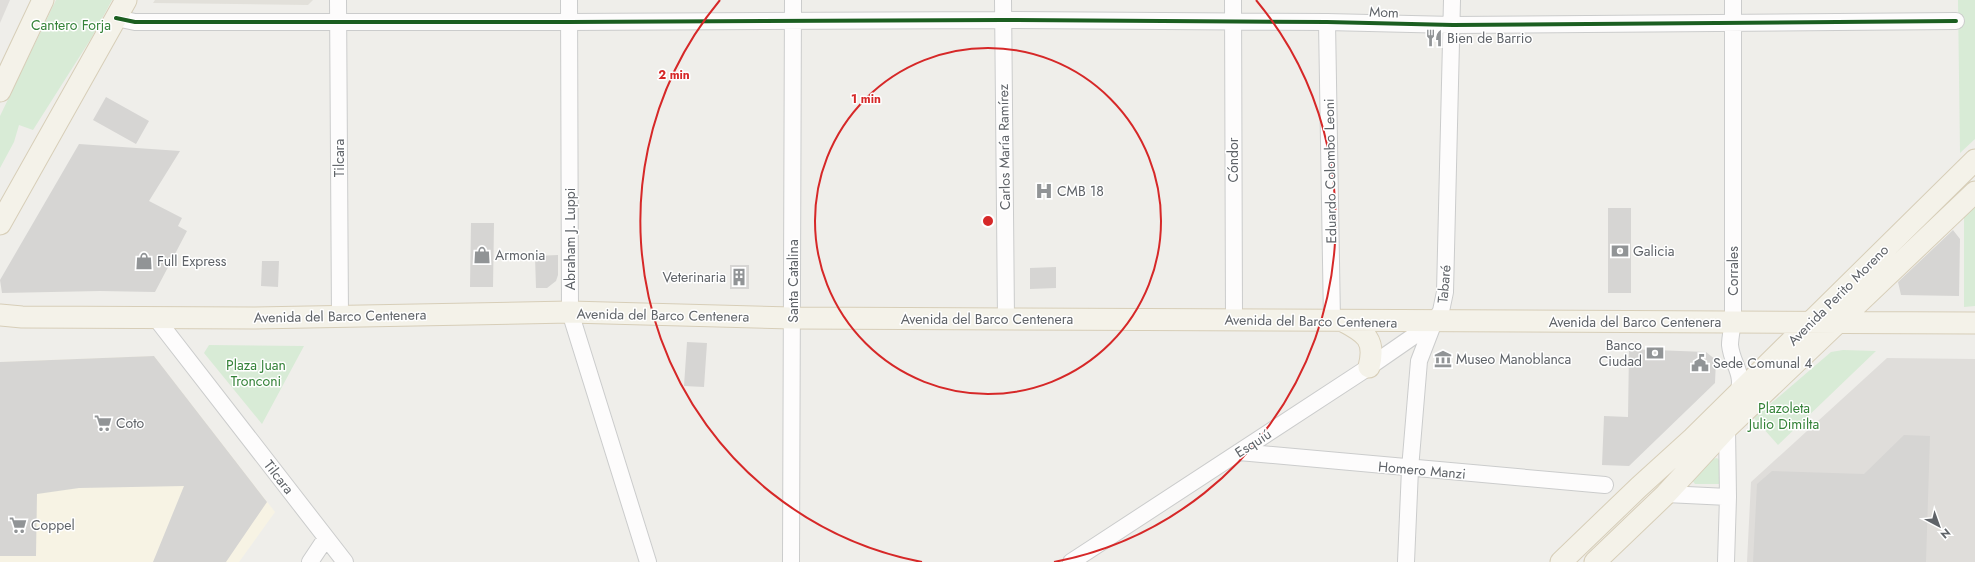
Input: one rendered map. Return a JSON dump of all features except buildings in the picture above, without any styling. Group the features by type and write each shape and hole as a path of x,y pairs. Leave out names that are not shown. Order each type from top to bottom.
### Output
{"main road":[{"path":"0,91 43,0"},
{"path":"0,224 126,0"},
{"name":"Avenida Perito Moreno","path":"1561,562 1639,487 1693,438 1975,160"},
{"name":"Avenida Perito Moreno","path":"1595,562 1666,494 1727,428 1975,192"},
{"name":"Avenida del Barco Centenera","path":"0,315 340,317 570,312 792,318 1434,322 1975,323"},
{"path":"1337,321 1358,329 1370,341 1373,353 1369,367"}],"street":[{"name":"Tilcara","path":"338,0 340,317"},
{"name":"Abraham J. Luppi","path":"569,0 570,312 648,562"},
{"name":"Santa Catalina","path":"792,562 793,0"},
{"name":"Carlos María Ramírez","path":"1003,0 1006,319"},
{"name":"Cóndor","path":"1233,0 1234,320"},
{"name":"Tabaré","path":"1406,562 1410,469 1419,361 1434,322 1441,311 1445,292 1453,26 1452,0"},
{"name":"Corrales","path":"1726,562 1728,497 1727,428 1739,391 1739,372 1730,345 1733,322 1733,0"},
{"name":"Mom","path":"116,18 135,22 1003,20 1327,22 1453,26 1733,22 1956,21"},
{"name":"Eduardo Colombo Leoni","path":"1327,22 1337,321"},
{"name":"Tilcara","path":"155,317 345,562"},
{"name":"Esquiú","path":"1071,562 1369,367 1434,322"},
{"name":"Homero Manzi","path":"1239,452 1410,469 1605,485"},
{"path":"1666,494 1728,497"},
{"path":"310,562 326,538"}],"shaded area":[{"path":"0,0 10,0 0,23"},
{"path":"155,0 313,0 308,5 153,3"},
{"path":"154,356 275,512 239,562 0,562 0,362"},
{"path":"1887,358 1975,359 1975,562 1747,562 1751,482"}],"green space":[{"name":"Cantero Forja","path":"56,0 112,0 92,37 33,130 19,125 14,142 0,168 0,116"},
{"path":"1958,0 1975,0 1975,139 1960,153"},
{"path":"1975,202 1975,306 1964,307 1964,213"},
{"name":"Plaza Juan Tronconi","path":"209,345 304,346 262,424 204,353"},
{"name":"Plazoleta Julio Dimilta","path":"1843,350 1876,351 1778,445 1754,418 1831,352"},
{"name":"Plazoleta Julio Dimilta","path":"1717,458 1723,463 1723,480 1719,484 1695,484 1692,480 1712,459"}],"cycle path":[{"path":"116,18 135,22 1003,20 1327,22 1453,25 1956,21"}],"place":[{"name":"Bien de Barrio","path":"1434,38"},
{"name":"CMB 18","path":"1044,191"},
{"name":"Galicia","path":"1620,251"},
{"name":"Armonia","path":"482,255"},
{"name":"Full Express","path":"144,261"},
{"name":"Veterinaria","path":"739,277"},
{"name":"Banco Ciudad","path":"1655,353"},
{"name":"Museo Manoblanca","path":"1443,359"},
{"name":"Sede Comunal 4","path":"1700,363"},
{"name":"Coto","path":"103,423"},
{"name":"Coppel","path":"18,525"}]}
